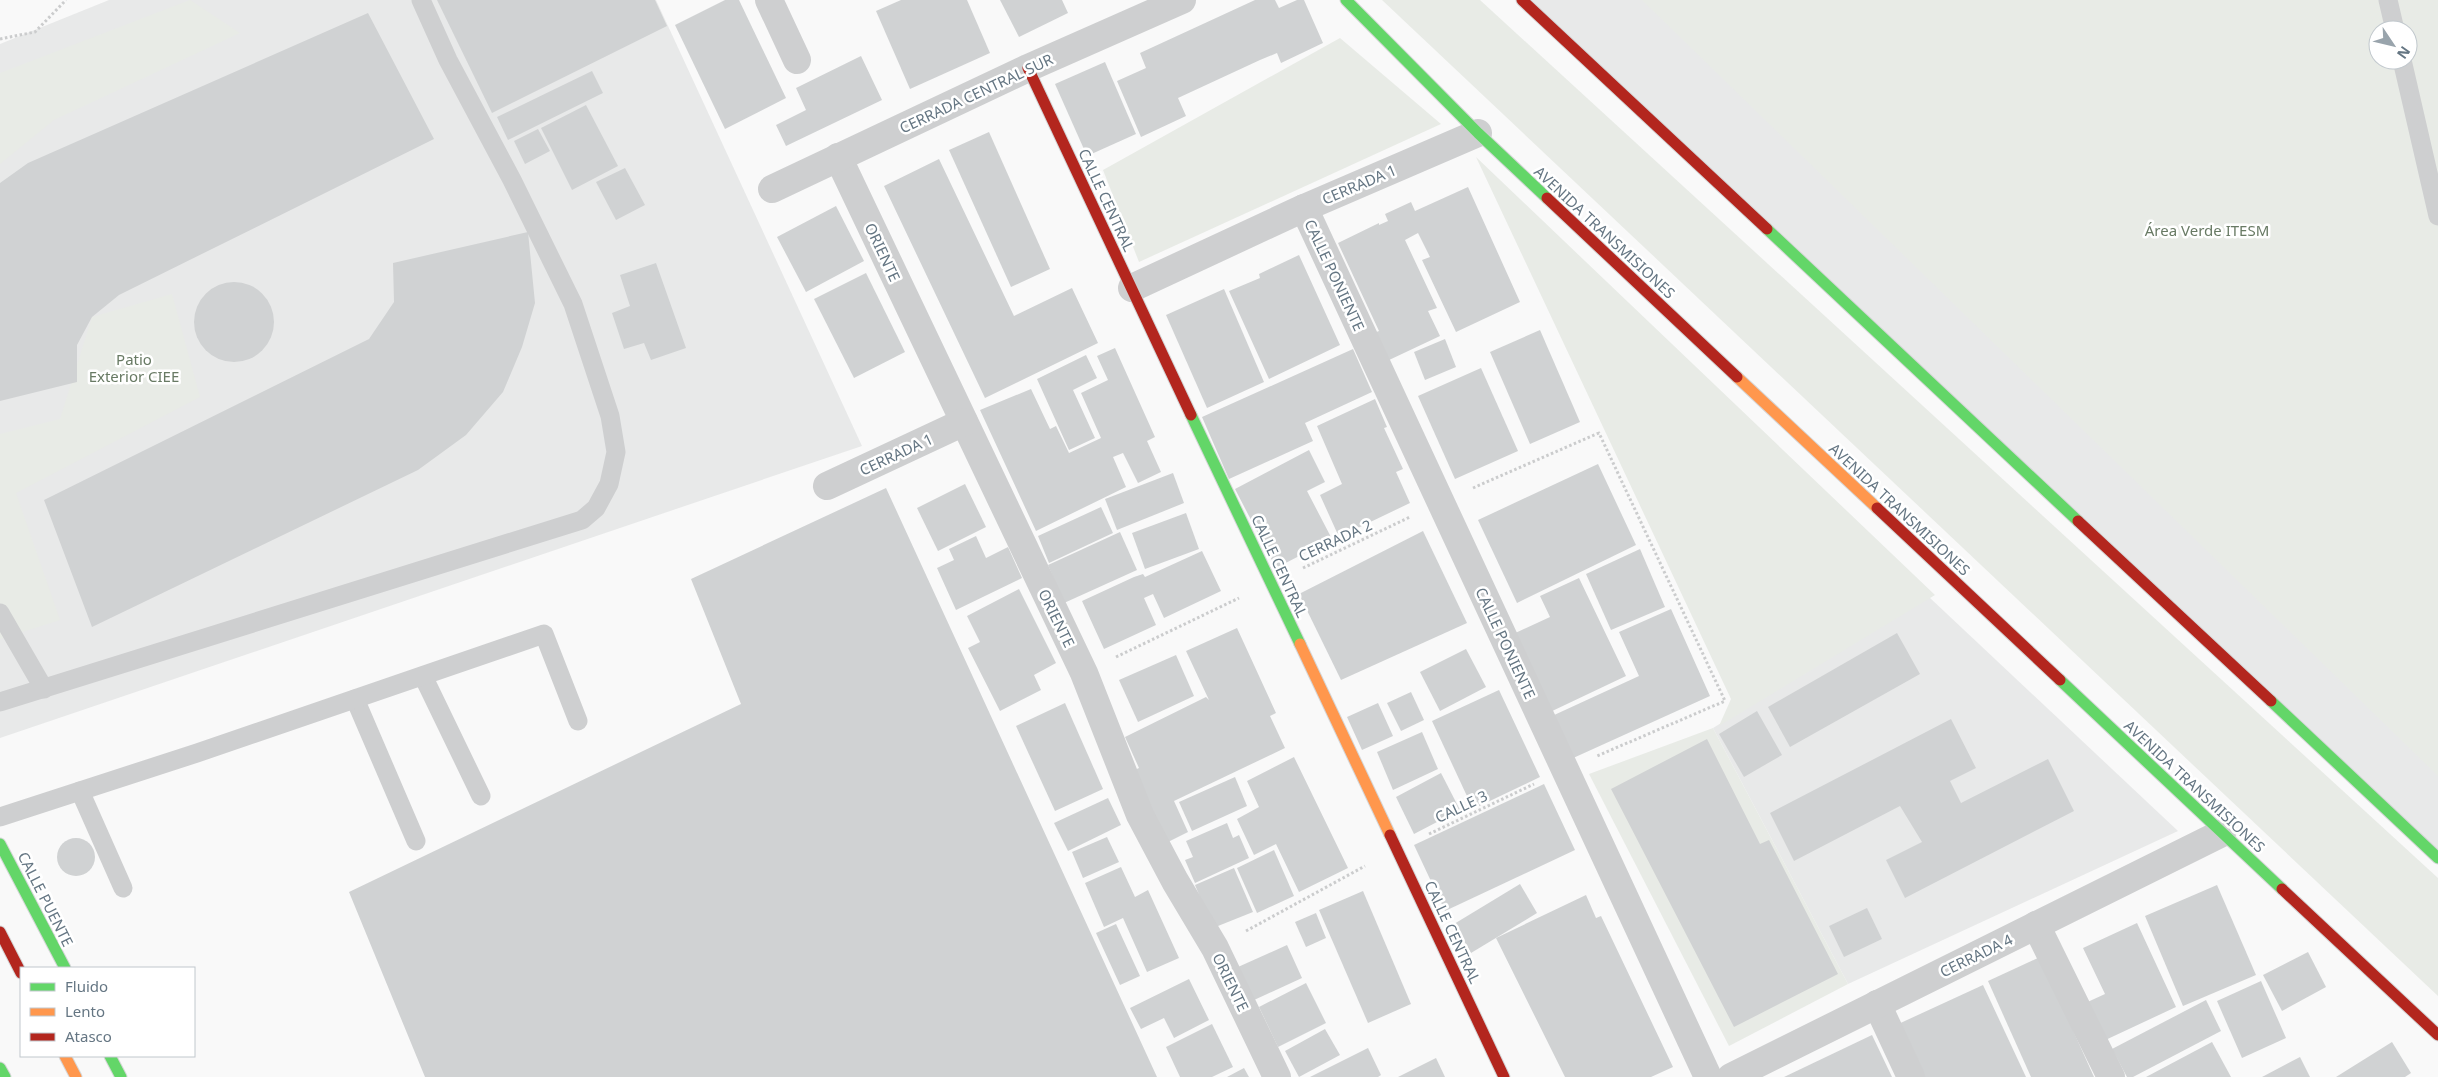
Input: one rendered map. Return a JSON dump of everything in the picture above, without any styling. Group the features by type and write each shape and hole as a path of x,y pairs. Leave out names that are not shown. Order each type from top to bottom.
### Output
{"street":[{"path":"769,0 797,60"},
{"name":"CERRADA CENTRAL SUR","path":"772,189 1028,68 1182,0"},
{"name":"AVENIDA TRANSMISIONES","path":"1346,0 1478,133 2438,1035"},
{"path":"1522,0 2438,858"},
{"name":"CALLE CENTRAL","path":"1028,68 1504,1077"},
{"name":"CERRADA 1","path":"1132,288 1304,208 1478,133"},
{"name":"ORIENTE","path":"838,157 1084,673 1140,815 1175,881 1215,948 1276,1077"},
{"name":"CALLE PONIENTE","path":"1304,208 1708,1077"},
{"name":"CERRADA 1","path":"827,486 964,422"},
{"name":"CERRADA 4","path":"1731,1077 2222,833"},
{"name":"CALLE PUENTE","path":"0,844 64,967"},
{"path":"2036,925 2111,1077"},
{"path":"0,932 20,971"},
{"path":"1877,1004 1911,1077"},
{"path":"66,1057 76,1077"},
{"path":"111,1057 121,1077"},
{"path":"0,1068 4,1077"}],"lane":[{"path":"0,702 582,520 596,508 609,484 616,452 610,416 573,304 512,180 448,60 420,0"},
{"path":"2388,0 2393,20"},
{"path":"2404,70 2438,216"},
{"path":"0,613 44,689"},
{"path":"0,817 544,634 578,721"},
{"path":"423,676 481,796"},
{"path":"355,699 416,841"},
{"path":"80,791 123,888"}],"path":[{"path":"0,39 35,32 66,0"},
{"name":"CERRADA 2","path":"1084,673 1441,502 1599,433 1725,701"},
{"name":"CALLE 3","path":"1215,948 1397,849 1565,770 1725,701"}],"shaded area":[{"path":"109,0 656,0 862,446 0,738 0,44"},
{"name":"Área Verde ITESM","path":"1522,0 2438,0 2438,858"},
{"path":"1929,597 2178,831 1848,984 1713,728"}],"green space":[{"path":"190,0 240,33 54,120 0,164 0,73"},
{"path":"1382,0 1480,0 2438,878 2438,996"},
{"name":"Área Verde ITESM","path":"1642,0 2438,0 2438,776"},
{"path":"1340,38 1441,124 1139,262 1103,170"},
{"path":"1476,157 1935,595 1719,726 1731,699"},
{"name":"Patio Exterior CIEE","path":"172,294 200,397 16,493 60,620 0,639 0,434 60,419 92,317"},
{"path":"1713,728 1848,984 1729,1046 1589,774"}],"building":[{"path":"437,0 655,0 667,26 492,113"},
{"path":"725,0 739,0 786,98 725,129 675,25"},
{"path":"901,0 967,0 990,53 910,89 876,11"},
{"path":"1000,0 1062,0 1068,13 1019,37"},
{"path":"1255,0 1275,0 1279,8 1297,0 1304,0 1323,43 1281,63 1277,53 1178,98 1186,116 1141,137 1117,81 1146,68 1140,53"},
{"path":"368,13 434,139 119,295 92,317 77,345 77,382 0,401 0,183 28,163"},
{"path":"861,56 882,100 786,146 776,125 806,110 796,88"},
{"path":"1105,62 1136,134 1087,156 1055,84"},
{"path":"592,71 603,93 508,140 497,117"},
{"path":"586,105 618,166 572,190 541,128"},
{"path":"538,129 550,151 525,164 514,141"},
{"path":"989,132 1050,269 1011,287 949,150"},
{"path":"939,159 1014,316 1072,288 1098,343 985,398 884,186"},
{"path":"625,168 645,205 616,220 596,182"},
{"path":"1468,187 1520,302 1456,332 1422,260 1430,257 1418,233 1405,240 1437,308 1428,311 1440,336 1387,361 1374,333 1379,331 1338,243 1379,223 1379,225 1388,221 1385,214 1411,202 1415,211"},
{"path":"836,206 864,261 806,292 777,237"},
{"path":"528,232 535,303 522,347 503,392 466,435 418,470 92,627 44,500 369,339 394,302 393,263"},
{"path":"1299,255 1340,345 1269,379 1229,291 1260,278 1259,274"},
{"path":"656,263 686,348 651,360 644,343 624,349 612,313 630,306 620,275"},
{"path":"866,273 905,352 854,378 814,299"},
{"path":"226,282 242,282 256,288 268,300 274,314 274,330 268,344 256,356 242,362 226,362 212,356 200,344 194,330 194,314 200,300 212,288"},
{"path":"1224,289 1264,382 1207,408 1166,315"},
{"path":"1540,330 1580,422 1530,444 1490,352"},
{"path":"1445,339 1456,367 1425,380 1414,352"},
{"path":"1115,348 1155,437 1147,441 1161,472 1138,483 1123,453 1113,457 1126,487 1036,531 980,410 1031,389 1050,429 1056,426 1069,453 1101,438 1081,393 1108,380 1097,356"},
{"path":"1353,349 1372,392 1305,423 1313,441 1229,479 1202,417"},
{"path":"1086,355 1097,378 1073,390 1095,438 1069,450 1037,379"},
{"path":"1481,368 1518,451 1455,479 1418,396"},
{"path":"1375,399 1387,427 1384,428 1403,469 1396,472 1410,503 1339,537 1320,495 1342,484 1317,426"},
{"path":"1309,450 1325,482 1307,491 1332,539 1276,568 1235,489"},
{"path":"1598,464 1636,545 1517,603 1478,520"},
{"path":"1173,473 1184,503 1117,530 1105,499"},
{"path":"965,484 986,527 938,551 917,508"},
{"path":"886,488 1157,1077 425,1077 349,892 741,704 691,579"},
{"path":"1101,507 1113,533 1049,563 1038,536"},
{"path":"1186,513 1199,549 1145,569 1132,533"},
{"path":"1423,531 1467,623 1341,680 1299,594"},
{"path":"1120,532 1137,570 1064,603 1048,565"},
{"path":"976,536 986,558 1008,547 1022,578 956,610 937,568 954,560 949,549"},
{"path":"1640,549 1665,607 1611,630 1586,574"},
{"path":"1202,551 1221,591 1164,618 1153,594 1144,598 1156,625 1104,649 1082,601 1134,577 1143,574 1145,577"},
{"path":"1579,578 1626,676 1548,713 1511,635 1550,617 1540,596"},
{"path":"1019,589 1056,663 1034,675 1041,690 1000,711 968,648 980,642 967,616"},
{"path":"1671,609 1710,696 1571,759 1552,716 1639,676 1619,632"},
{"path":"1237,628 1276,713 1270,716 1285,748 1174,801 1188,832 1160,846 1130,772 1139,768 1125,737 1206,697 1209,700 1186,651"},
{"path":"1897,633 1920,674 1790,747 1768,707"},
{"path":"1466,649 1486,687 1440,711 1420,672"},
{"path":"1176,655 1194,696 1138,722 1119,680"},
{"path":"1499,690 1540,777 1473,809 1432,721"},
{"path":"1411,692 1424,720 1401,731 1387,703"},
{"path":"1065,703 1103,789 1055,811 1016,726"},
{"path":"1378,703 1393,736 1362,750 1347,717"},
{"path":"1757,711 1782,755 1744,777 1719,734"},
{"path":"1951,719 1976,768 1950,781 1961,803 2048,759 2074,811 1905,898 1886,860 1922,842 1900,806 1794,861 1770,813"},
{"path":"1422,732 1438,769 1393,790 1377,752"},
{"path":"1707,739 1760,844 1769,840 1838,974 1734,1027 1611,789"},
{"path":"1294,757 1348,868 1299,892 1276,844 1254,855 1237,819 1259,807 1247,781"},
{"path":"1441,773 1460,810 1414,834 1396,797"},
{"path":"1235,777 1247,806 1192,831 1179,802"},
{"path":"1544,784 1575,850 1445,911 1414,845"},
{"path":"1108,798 1121,825 1068,851 1054,823"},
{"path":"1227,823 1233,838 1239,835 1249,858 1195,883 1185,860 1193,857 1186,841"},
{"path":"1107,837 1119,862 1083,878 1072,852"},
{"path":"76,838 89,844 95,857 89,870 76,876 63,870 57,857 63,844"},
{"path":"1274,850 1294,896 1257,913 1237,868"},
{"path":"1121,867 1135,897 1148,890 1179,958 1147,972 1123,918 1104,927 1085,883"},
{"path":"1234,868 1253,912 1213,928 1195,885"},
{"path":"1520,884 1537,913 1471,953 1454,924"},
{"path":"2217,885 2256,975 2183,1006 2145,916"},
{"path":"1363,891 1411,1004 1368,1023 1319,910"},
{"path":"1586,895 1596,918 1601,916 1673,1067 1651,1077 1565,1077 1496,938"},
{"path":"1867,908 1882,939 1844,957 1829,926"},
{"path":"1316,913 1326,938 1306,947 1295,922"},
{"path":"2137,923 2176,1007 2099,1043 2081,1005 2105,994 2083,948"},
{"path":"1116,924 1140,976 1120,985 1096,933"},
{"path":"1287,945 1302,978 1254,1000 1238,967"},
{"path":"2308,952 2326,987 2282,1011 2263,975"},
{"path":"2040,957 2094,1077 2031,1077 1988,981"},
{"path":"1189,979 1209,1020 1174,1038 1164,1018 1141,1029 1130,1008"},
{"path":"2261,981 2286,1038 2242,1058 2217,1001"},
{"path":"1306,983 1326,1023 1278,1047 1259,1007"},
{"path":"1983,985 2026,1077 1918,1077 1894,1026"},
{"path":"2206,1000 2221,1031 2133,1077 2127,1077 2112,1049"},
{"path":"1212,1024 1233,1067 1212,1077 1180,1077 1166,1047"},
{"path":"1325,1029 1340,1055 1299,1077 1285,1051"},
{"path":"1872,1035 1892,1077 1784,1077"},
{"path":"2212,1042 2231,1077 2146,1077"},
{"path":"2392,1042 2411,1073 2405,1077 2336,1077"},
{"path":"1368,1048 1381,1075 1378,1077 1310,1077"},
{"path":"2300,1057 2310,1077 2262,1077"},
{"path":"1436,1058 1445,1077 1398,1077"},
{"path":"1244,1068 1249,1077 1227,1077"}],"traffic: fast":[{"path":"1346,0 1478,133 1547,198"},
{"path":"1767,229 2078,521"},
{"path":"1191,415 1300,644"},
{"path":"2060,680 2282,889"},
{"path":"2271,701 2438,858"},
{"path":"0,844 64,967"},
{"path":"111,1057 121,1077"},
{"path":"0,1068 5,1077"}],"traffic: slow":[{"path":"1737,377 1877,508"},
{"path":"1300,644 1390,835"},
{"path":"66,1057 76,1077"}],"traffic: jam":[{"path":"1522,0 1767,229"},
{"path":"1028,68 1191,415"},
{"path":"1547,198 1737,377"},
{"path":"1877,508 2060,680"},
{"path":"2078,521 2271,701"},
{"path":"1390,835 1504,1077"},
{"path":"2282,889 2438,1035"},
{"path":"0,932 20,971"}]}
